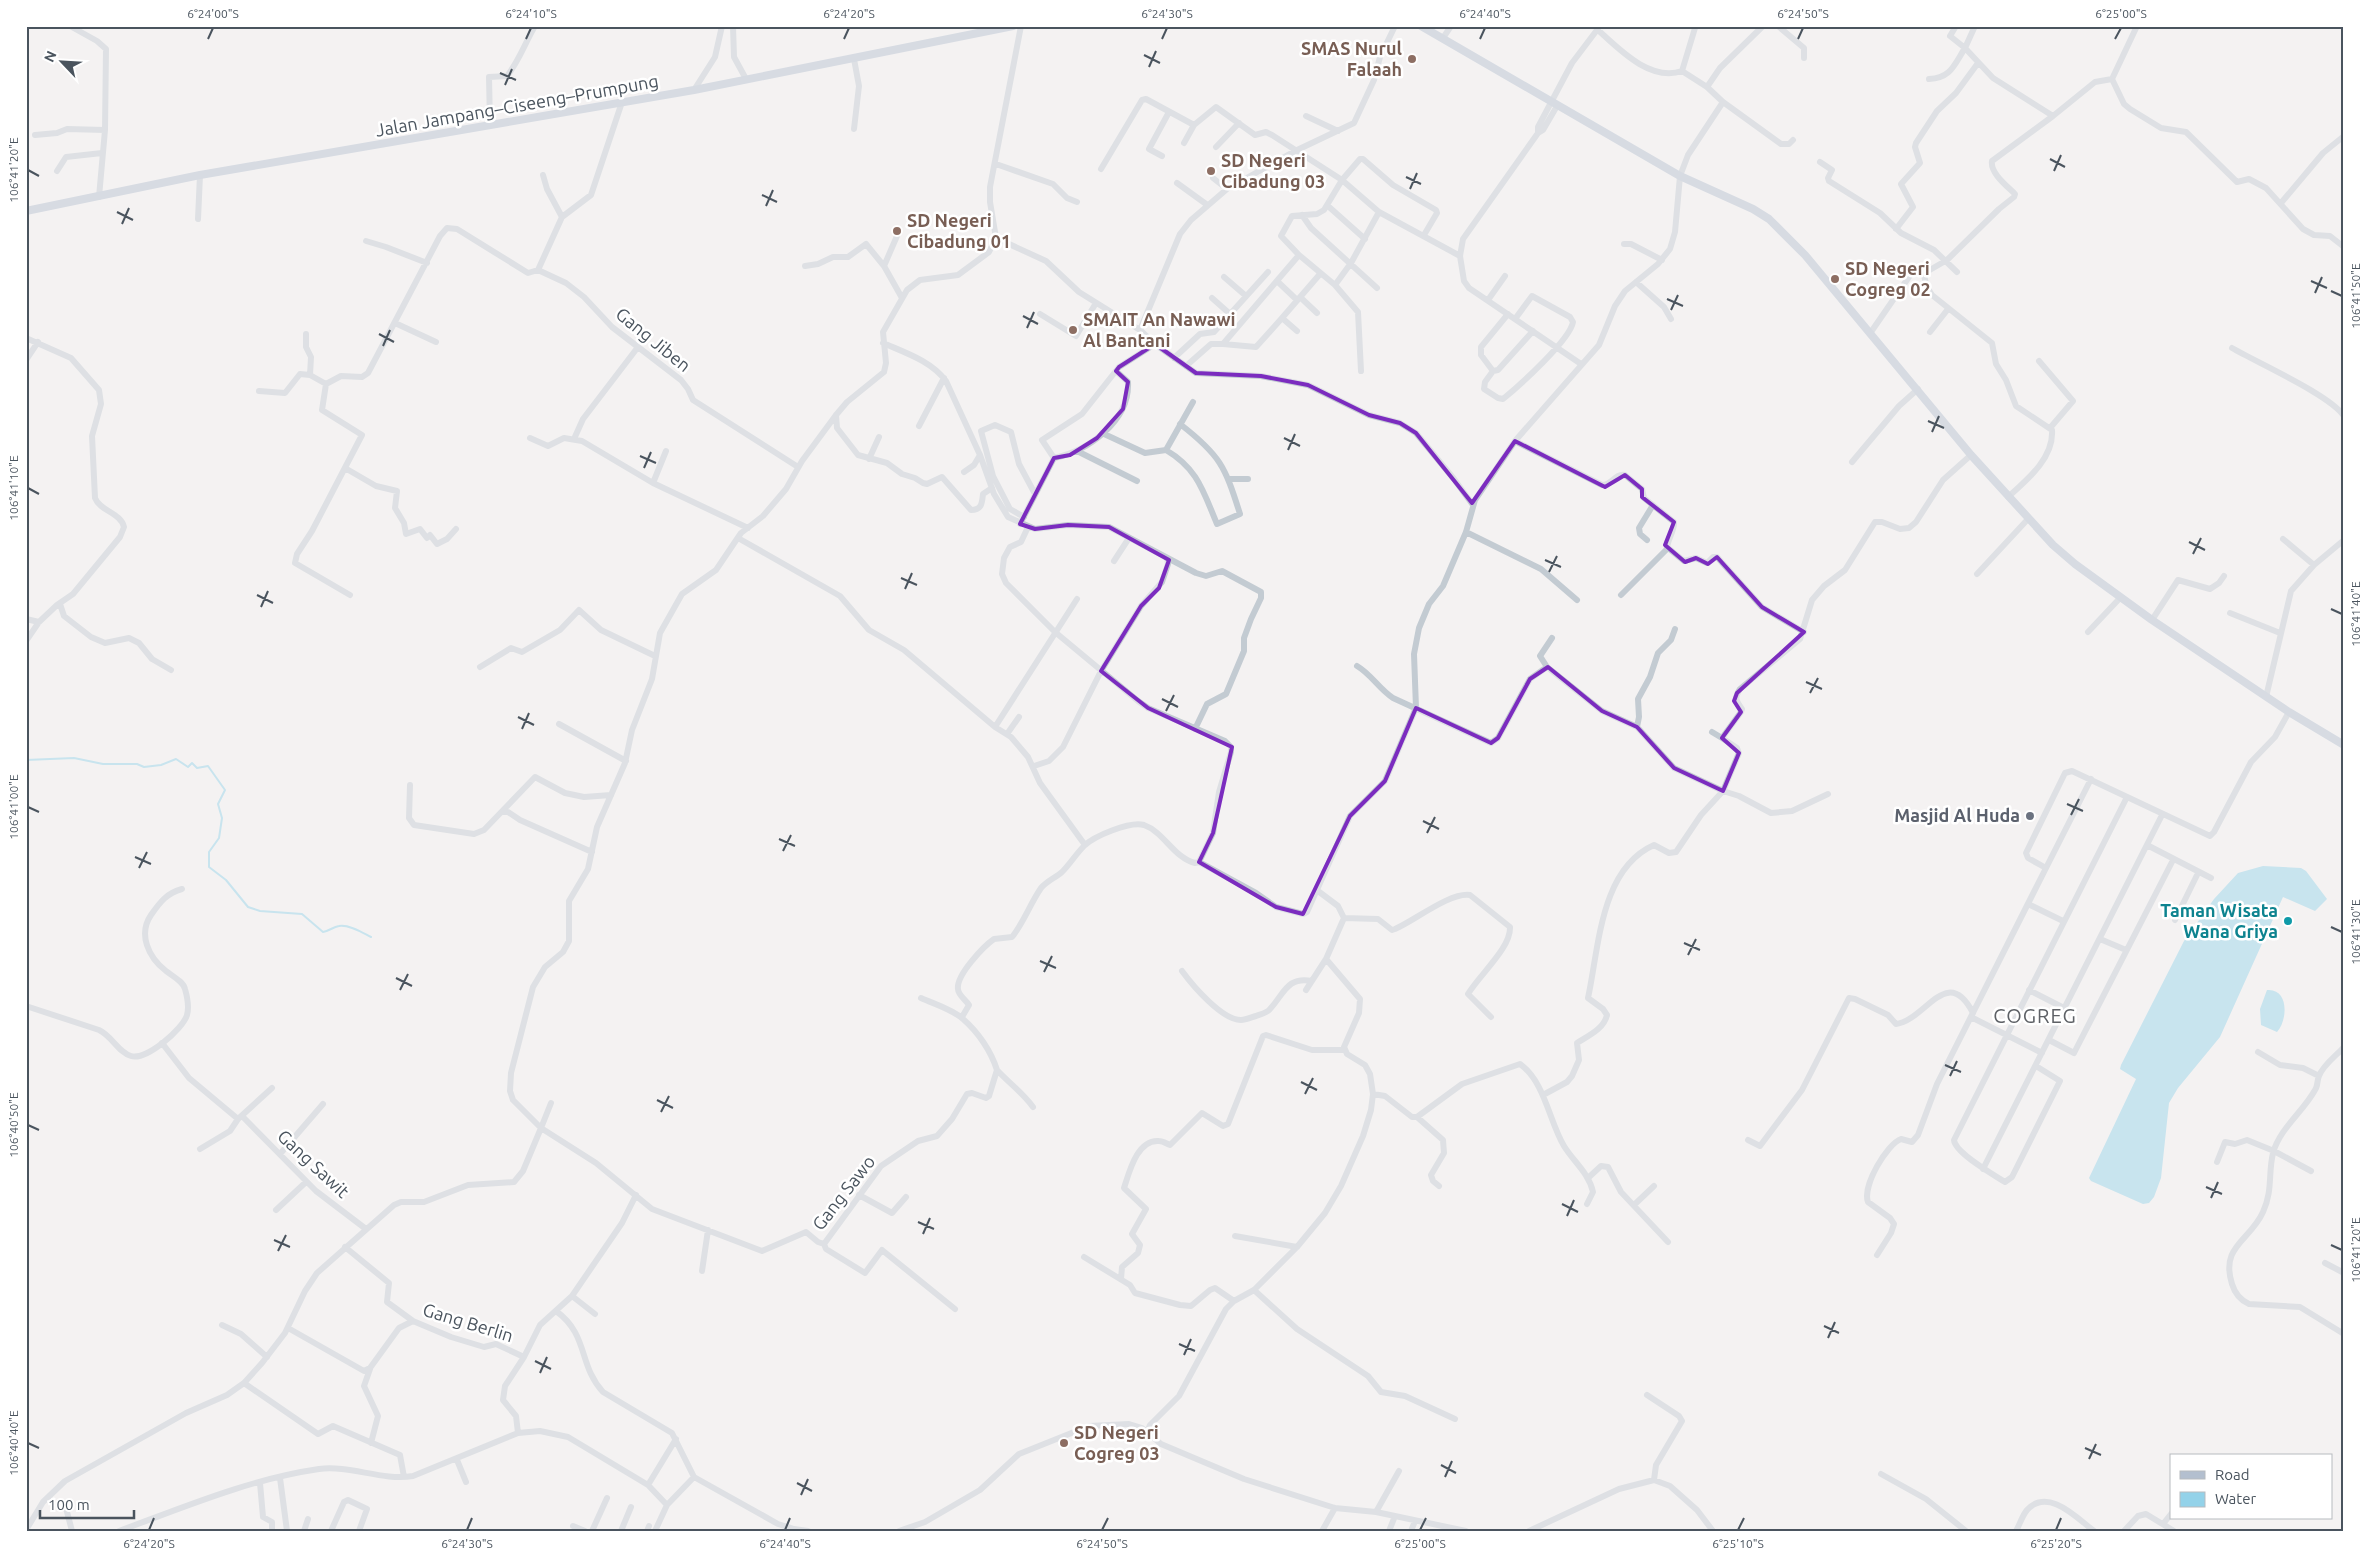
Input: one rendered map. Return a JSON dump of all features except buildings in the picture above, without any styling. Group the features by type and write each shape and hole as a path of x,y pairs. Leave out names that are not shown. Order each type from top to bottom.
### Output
{"main road":[{"name":"Jalan Jampang–Ciseeng–Prumpung","path":"26,211 200,175 343,152 490,124 694,90 746,78 854,59 1013,26"},
{"path":"1422,26 1680,176 1753,209 1769,219 1805,255 2008,497 2075,564 2120,598 2266,697 2344,745"}],"street":[{"path":"70,26 97,41 106,49 105,130 100,197"},
{"path":"490,124 489,77 507,76 519,61 525,42 535,26"},
{"path":"694,90 715,56 722,26"},
{"path":"733,26 734,57 746,78"},
{"path":"1022,26 990,187 990,202 996,238 989,252 964,272 955,276 920,280 911,285 883,332 883,343 926,362 944,378 958,403 992,488 1004,512 1020,524 1040,529 1068,525 1104,526 1206,576 1219,572 1229,574 1261,592 1261,598 1244,638 1244,651 1226,694 1207,704 1195,729"},
{"path":"1140,330 1180,234 1191,220 1206,204 1227,189 1295,151 1354,123 1374,80 1380,57 1395,26"},
{"path":"1442,38 1451,26"},
{"path":"1707,87 1720,68 1763,26"},
{"path":"1778,26 1804,48 1804,58"},
{"path":"1956,26 1950,36 1965,48 1993,78 2054,116"},
{"path":"1930,79 1941,78 1947,74 1965,48 1975,26"},
{"path":"2112,79 2137,26"},
{"path":"1581,364 1466,286 1460,256 1465,235 1538,132 1538,126 1554,104 1572,63 1599,28 1630,58 1651,70 1668,74 1682,71 1707,87 1723,102 1781,144 1789,144 1793,140"},
{"path":"1682,71 1695,28"},
{"path":"854,59 860,86 854,129"},
{"path":"1896,230 1913,207 1901,184 1919,164 1915,145 1937,111 1956,93 1978,63"},
{"path":"1871,332 1908,276 1914,272 1923,272 1934,268 1947,260 1999,209 2014,197 1992,168 1992,161 2054,116 2095,82 2112,79"},
{"path":"2112,79 2121,97 2130,109 2160,128 2186,132 2237,182 2249,179 2266,188 2303,229 2314,235 2330,236 2344,247"},
{"path":"1101,169 1142,100 1146,99 1194,125"},
{"path":"538,270 562,217 591,194 622,102"},
{"path":"962,1018 968,1005 958,991 958,986 968,965 994,939 1012,937 1041,889 1049,880 1062,872 1085,845 1104,834 1139,824 1159,834 1188,860 1198,862 1256,893 1280,909 1306,914 1318,891 1324,871 1350,816 1385,782 1416,708 1414,654 1419,628 1425,610 1443,586 1466,532 1477,496 1515,441 1599,345 1619,299 1662,260 1673,242 1680,176 1692,148 1723,102"},
{"path":"1184,144 1194,125 1216,107 1254,135 1266,132 1272,134 1295,151 1342,180 1379,212 1460,256"},
{"path":"1162,156 1149,149 1169,112"},
{"path":"1306,116 1338,131"},
{"path":"1216,147 1239,123"},
{"path":"35,136 57,133 67,129 105,130"},
{"path":"2281,203 2323,153 2344,136"},
{"path":"57,171 66,157 102,153"},
{"path":"1361,371 1358,312 1335,285 1299,255 1281,236 1290,218 1321,213 1328,206 1342,180 1363,158 1393,185 1436,210 1437,213 1424,235"},
{"path":"1820,162 1832,170 1828,178 1829,181 1880,213 1896,230 1934,250 1947,260 1957,272"},
{"path":"996,164 1050,182 1067,198 1076,202"},
{"path":"198,219 200,175"},
{"path":"543,175 547,189 562,217"},
{"path":"1213,178 1227,189"},
{"path":"1177,183 1206,204"},
{"path":"1328,206 1365,239"},
{"path":"1335,285 1351,263 1379,212"},
{"path":"1302,215 1311,228 1377,288"},
{"name":"Gang Jiben","path":"427,263 440,236 447,228 452,227 528,273 538,270 566,283 584,297 612,327 681,380 688,388 693,400 798,467"},
{"path":"884,266 897,236"},
{"path":"996,238 1046,261 1080,292 1140,330 1155,344 1196,373 1261,376 1308,385 1369,414 1400,424 1416,433 1473,505"},
{"path":"326,384 341,376 362,377 368,373 427,263 366,241"},
{"path":"805,266 818,264 833,257 848,257 866,244 884,266 902,298"},
{"path":"1624,244 1638,247 1662,260"},
{"path":"1223,344 1299,255"},
{"path":"1174,358 1200,334 1212,333 1268,272"},
{"path":"1923,272 1926,287 1932,295 1992,343 1996,364 2006,380 2016,406 2050,428"},
{"path":"1186,366 1211,344 1256,347 1320,274"},
{"path":"1488,300 1506,276"},
{"path":"1224,277 1246,296"},
{"path":"1277,281 1317,313"},
{"path":"1636,282 1664,307 1671,319"},
{"path":"1515,318 1532,296 1570,317 1573,322 1570,332 1503,399 1484,389 1484,382 1493,372 1498,370 1533,331"},
{"path":"1212,298 1230,314"},
{"path":"1040,314 1076,336 1096,303"},
{"path":"1930,332 1948,309"},
{"path":"1493,372 1481,355 1481,347 1508,314"},
{"path":"1282,318 1297,331"},
{"path":"395,323 436,342"},
{"path":"306,334 306,346 312,360 310,374"},
{"path":"26,338 71,358 99,390 101,404 92,441 95,498 100,506 120,519 124,527 120,537 74,594 39,622 26,641"},
{"path":"26,360 38,342"},
{"name":"Gang Sawo","path":"883,343 886,363 884,372 847,402 798,467 786,490 763,516 738,538 716,570 682,594 658,637 649,687 632,730 626,761 594,834 588,869 569,901 567,912 570,933 566,947 545,967 533,987 511,1073 510,1091 513,1100 541,1128 596,1163 652,1209 762,1251 806,1232 818,1242 824,1244 876,1171 887,1161 918,1141 934,1138 940,1134 952,1119 967,1094 972,1093 988,1098 997,1070"},
{"path":"1054,458 1042,440 1082,414 1116,371 1130,359 1155,344"},
{"path":"574,439 583,419 638,347"},
{"path":"2232,348 2323,398 2339,409 2344,416"},
{"path":"2039,361 2072,401 2070,407 2050,428"},
{"path":"1054,458 1070,455 1077,451 1102,433 1123,409 1129,389 1128,382 1116,371"},
{"path":"259,391 285,393 300,374 310,374 326,384"},
{"path":"919,426 944,378"},
{"path":"326,384 322,410 362,435 312,531 296,554 295,563 350,595"},
{"path":"1852,462 1899,406 1918,389"},
{"path":"1166,450 1193,402"},
{"path":"836,415 837,428 858,455 887,463 902,474 915,478 923,484 941,477 971,510 980,508 983,503 983,494 992,488"},
{"path":"1102,433 1145,453 1166,450 1180,459 1192,470 1217,524 1240,514 1229,479 1217,457 1207,445 1180,424"},
{"path":"1024,517 1010,509 993,476 981,432 995,426 1010,432 1020,464 1035,494"},
{"path":"2008,497 2027,480 2047,455 2052,444 2050,428"},
{"path":"869,458 879,437"},
{"path":"530,438 548,446 564,438 586,443 610,460 653,483 748,528"},
{"path":"1515,441 1602,486 1607,485 1619,475 1625,475 1642,489 1644,498 1675,523 1667,541 1667,547 1621,595"},
{"path":"653,483 666,451"},
{"path":"1077,451 1136,481"},
{"path":"964,472 974,465 980,455"},
{"path":"1722,738 1741,712 1742,709 1735,699 1740,689 1796,643 1804,632 1812,600 1824,586 1845,570 1875,522 1882,522 1900,529 1909,528 1916,522 1943,480 1971,455"},
{"path":"1020,524 1054,458"},
{"path":"345,468 376,486 397,491 395,508 400,513 406,534 420,529 427,538 430,535 437,544 447,539 456,529"},
{"path":"1229,479 1248,478"},
{"path":"1647,540 1640,534 1639,528 1653,505"},
{"path":"1977,574 2028,519"},
{"path":"1028,527 1019,543 1010,547 1008,551 1002,574 1006,583 1055,632 1148,708 1225,741 1231,748 1219,792 1213,833 1198,862"},
{"path":"1466,532 1541,569 1577,600"},
{"path":"738,538 840,596 869,630 904,650 995,727 1007,734 1034,766 1040,783 1085,845"},
{"path":"1114,561 1129,538"},
{"path":"2284,539 2314,565"},
{"path":"2266,697 2291,591 2314,565 2344,540"},
{"path":"1667,547 1684,561 1696,558 1707,563 1713,557 1717,557 1762,607 1804,632"},
{"path":"1034,766 1048,761 1062,747 1101,671 1141,606 1162,582 1168,564 1167,558"},
{"path":"2152,620 2178,580 2210,589 2219,583 2224,576"},
{"path":"2088,632 2120,598"},
{"path":"995,727 1077,599"},
{"path":"60,604 64,616 92,637 105,643 130,638 139,643 152,659 171,670"},
{"path":"480,667 511,648 522,652 560,630 579,610 602,630 655,656"},
{"path":"2230,613 2280,633"},
{"path":"26,619 39,622"},
{"path":"1637,727 1639,717 1638,699 1650,677 1656,656 1671,640 1675,629"},
{"path":"1552,638 1540,656 1547,667 1602,711 1637,727 1674,768 1723,791 1739,796 1771,813 1792,810 1828,794"},
{"path":"1357,666 1367,672 1384,693 1491,742 1498,738 1530,679 1547,667"},
{"path":"2046,868 2028,858 2026,853 2065,773 2072,771 2091,779 2207,836 2212,835 2251,762 2275,737 2289,712"},
{"path":"1007,734 1019,717"},
{"path":"559,724 626,761"},
{"path":"1543,1095 1566,1082 1579,1060 1577,1044 1589,1036 1606,1019 1607,1015 1603,1009 1588,998 1606,909 1622,874 1637,856 1654,845 1668,853 1676,852 1702,815 1723,791 1739,753 1737,748 1712,732"},
{"path":"410,785 409,818 414,825 474,834 484,830 535,777 565,793 584,797 611,795"},
{"path":"1877,1255 1892,1233 1894,1224 1890,1218 1868,1202 1868,1186 1880,1160 1895,1142 1901,1139 1912,1142 1918,1135 1937,1084 2091,779"},
{"path":"2036,1066 2060,1081 2012,1177 2005,1182 1984,1169 1956,1147 1954,1140 2127,797"},
{"path":"503,812 508,812 592,852"},
{"path":"1984,1169 2162,815"},
{"path":"2147,845 2172,860 2211,878"},
{"path":"2049,1040 2074,1053 2172,860"},
{"path":"2175,920 2198,873"},
{"path":"26,1006 99,1030 109,1036 122,1052 132,1057 141,1056 162,1043 183,1024 188,1008 185,988 163,969 146,945 144,938 145,923 161,900 172,892 182,889"},
{"path":"1318,891 1338,906 1344,918"},
{"path":"1344,918 1378,919 1395,929 1436,906 1464,895 1470,895 1510,926 1508,943 1468,994 1491,1017"},
{"path":"2028,904 2063,921"},
{"path":"1306,990 1326,959 1344,918"},
{"path":"2100,939 2126,950"},
{"path":"1326,959 1360,999 1359,1013 1344,1043 1345,1050"},
{"path":"1182,971 1208,1000 1226,1014 1242,1020 1266,1012 1285,988 1293,983 1303,980 1312,981"},
{"path":"2029,990 2064,1008"},
{"path":"1748,1140 1760,1146 1791,1107 1849,998 1855,998 1888,1015 1896,1024 1943,994 1959,993 1966,1000 1972,1015 2042,1053"},
{"path":"921,998 962,1018 984,1043 997,1070 1016,1090 1025,1095 1033,1107"},
{"path":"1121,1279 1122,1267 1138,1253 1140,1246 1132,1234 1146,1209 1124,1188 1132,1164 1145,1145 1160,1141 1170,1145 1202,1113 1226,1126 1263,1036 1266,1035 1312,1050 1345,1050 1365,1065 1370,1074 1373,1094 1371,1110 1363,1136 1341,1186 1325,1213 1297,1247 1254,1290 1234,1301 1222,1315 1179,1396 1150,1425 1147,1432"},
{"name":"Gang Sawit","path":"162,1043 189,1078 240,1118 280,1154 306,1182 366,1229"},
{"path":"2344,1047 2319,1076 2315,1090 2292,1118 2274,1150 2271,1166 2271,1186 2262,1213 2246,1233 2229,1262 2229,1274 2234,1288 2243,1301 2249,1304 2300,1307 2344,1334"},
{"path":"2258,1052 2280,1065 2303,1068 2319,1076"},
{"path":"1417,1117 1462,1084 1517,1063 1523,1066 1543,1095 1563,1144 1588,1178 1593,1192 1587,1204"},
{"path":"200,1149 230,1131 240,1118 272,1088"},
{"path":"1373,1094 1385,1096 1412,1117 1417,1117 1443,1140 1444,1153 1432,1176 1433,1181 1439,1186"},
{"path":"26,1530 43,1502 65,1481 186,1413 227,1395 244,1383 267,1358 288,1328 312,1280 346,1247 397,1203 424,1202 468,1185 514,1182 523,1171 551,1103"},
{"path":"280,1154 323,1104"},
{"path":"2216,1162 2226,1142 2235,1144 2247,1140 2274,1150 2312,1171"},
{"path":"1588,1178 1601,1166 1608,1167 1618,1187 1668,1242"},
{"path":"276,1210 306,1182"},
{"path":"1634,1206 1654,1186"},
{"path":"859,1195 892,1213 906,1197"},
{"path":"518,1433 516,1416 504,1403 502,1396 505,1386 524,1357 540,1325 572,1296 622,1223 636,1196"},
{"path":"702,1271 708,1230"},
{"path":"1235,1236 1297,1247"},
{"path":"824,1244 826,1249 865,1274 882,1250 955,1309"},
{"path":"346,1247 389,1283 387,1302 413,1320"},
{"path":"1084,1257 1130,1285 1134,1293 1191,1306 1212,1288 1218,1289 1234,1301"},
{"path":"2326,1263 2344,1273"},
{"path":"1254,1290 1297,1329 1368,1376 1381,1392 1405,1396 1455,1419"},
{"path":"572,1296 595,1314"},
{"path":"556,1311 573,1326 581,1342 595,1383 603,1392 667,1428 676,1439 694,1477 778,1524 808,1531"},
{"name":"Gang Berlin","path":"370,1368 399,1328 413,1320 451,1337 484,1347 496,1344 524,1357"},
{"path":"222,1325 241,1334 267,1358"},
{"path":"288,1328 362,1370 366,1371 370,1368"},
{"path":"370,1368 364,1386 378,1416 371,1443"},
{"path":"244,1383 318,1434 334,1426 400,1455 404,1477"},
{"path":"1647,1395 1679,1416 1682,1421 1656,1465 1654,1480"},
{"path":"899,1531 924,1522 980,1490 1013,1458 1081,1428 1098,1424 1129,1424 1147,1432 1161,1444 1217,1469 1335,1508 1376,1512 1466,1531"},
{"path":"120,1531 260,1482 331,1468 404,1477 413,1476 457,1460 518,1433 540,1431 568,1437 648,1485 667,1505"},
{"path":"648,1485 676,1439"},
{"path":"457,1460 466,1482"},
{"path":"1376,1512 1399,1471"},
{"path":"1880,1474 1926,1499 1966,1531"},
{"path":"655,1531 667,1505 694,1477"},
{"path":"280,1478 287,1531"},
{"path":"1529,1531 1619,1489 1654,1480 1670,1486 1697,1510 1713,1531"},
{"path":"260,1482 263,1517 272,1522 272,1531"},
{"path":"592,1531 607,1498"},
{"path":"331,1531 344,1502 348,1500 367,1509 359,1531"},
{"path":"2016,1531 2022,1518 2030,1508 2048,1502 2056,1504 2094,1531"},
{"path":"621,1531 631,1507"},
{"path":"66,1508 72,1531"},
{"path":"1322,1531 1335,1508"},
{"path":"2124,1531 2141,1514 2146,1514 2174,1531"},
{"path":"2163,1524 2170,1515"},
{"path":"1389,1531 1395,1516"},
{"path":"304,1531 308,1519"},
{"path":"1411,1531 1415,1521"},
{"path":"920,1531 924,1522"},
{"path":"573,1526 585,1531"}],"highlighted area":[{"path":"1155,344 1196,373 1261,376 1308,385 1369,415 1400,423 1416,433 1472,503 1515,441 1605,487 1625,475 1642,489 1642,497 1674,522 1665,545 1685,562 1696,558 1708,564 1717,557 1762,607 1804,632 1737,693 1734,701 1741,712 1722,738 1739,753 1723,791 1674,768 1637,727 1602,711 1548,667 1530,679 1498,738 1491,743 1416,708 1385,781 1350,816 1303,914 1276,907 1199,862 1213,833 1232,747 1148,708 1101,671 1141,606 1159,588 1169,560 1109,527 1068,525 1035,529 1020,524 1054,458 1070,455 1097,438 1123,409 1128,382 1116,371 1119,367"}],"water":[{"path":"2263,866 2301,868 2306,871 2327,899 2315,911 2283,897 2220,1037 2178,1088 2169,1103 2161,1178 2154,1197 2149,1203 2143,1204 2091,1181 2089,1178 2136,1079 2120,1069 2121,1065 2184,941 2214,899 2238,873"},
{"path":"2267,990 2274,991 2283,999 2283,1020 2277,1032 2261,1025 2260,1009"}],"waterway":[{"path":"26,760 74,758 103,764 137,764 144,767 161,765 176,759 188,767 192,763 197,768 208,766 225,790 218,804 222,818 219,838 209,852 209,867 226,880 248,907 260,911 302,914 323,932 347,926 371,937"}],"place":[{"name":"SMAS Nurul Falaah","path":"1412,59"},
{"name":"SD Negeri Cibadung 03","path":"1211,171"},
{"name":"SD Negeri Cibadung 01","path":"897,231"},
{"name":"SD Negeri Cogreg 02","path":"1835,279"},
{"name":"SMAIT An Nawawi Al Bantani","path":"1073,330"},
{"name":"Masjid Al Huda","path":"2030,816"},
{"name":"Taman Wisata Wana Griya","path":"2288,921"},
{"name":"SD Negeri Cogreg 03","path":"1064,1443"}],"district":[{"name":"COGREG","path":"2035,1016"}]}
